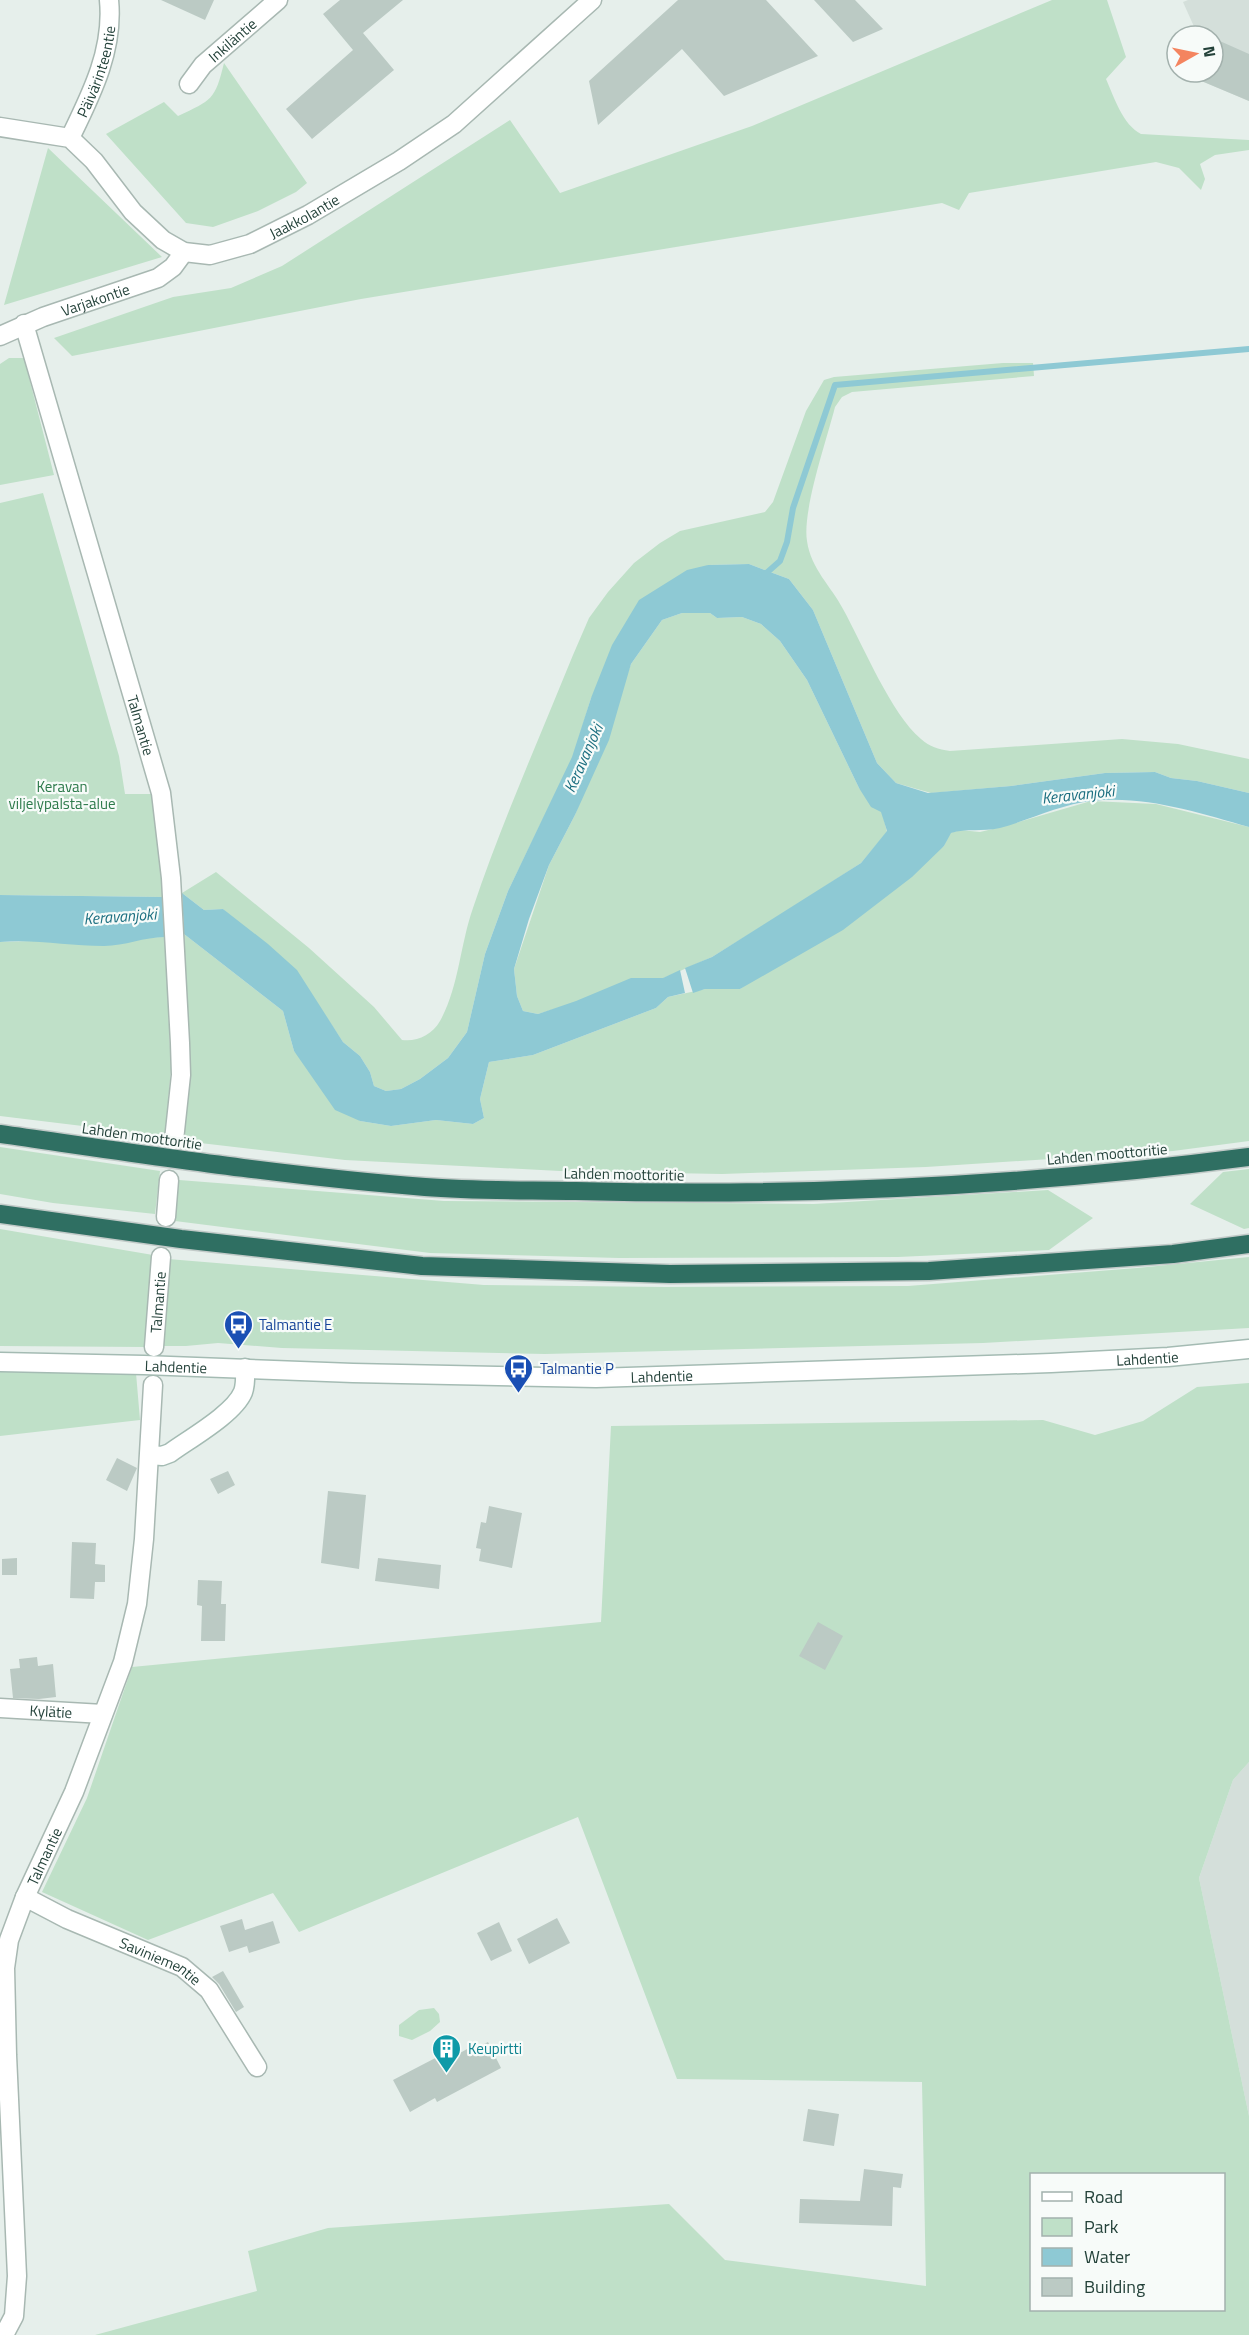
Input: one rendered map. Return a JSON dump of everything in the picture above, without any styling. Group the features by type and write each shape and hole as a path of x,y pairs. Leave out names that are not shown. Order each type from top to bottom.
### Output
{"highway":[{"name":"Lahden moottoritie","path":"0,1134 194,1162 426,1187 671,1194 927,1188 1165,1168 1249,1157"},
{"path":"0,1214 181,1239 422,1266 670,1274 930,1271 1173,1254 1249,1244"}],"street":[{"name":"Päivärinteentie","path":"70,138 98,80 111,22 109,0"},
{"name":"Inkiläntie","path":"189,84 202,65 278,0"},
{"name":"Jaakkolantie","path":"70,138 94,161 133,212 163,240 184,252 210,255 250,244 308,215 399,161 454,124 592,0"},
{"path":"0,128 70,138"},
{"name":"Varjakontie","path":"0,336 24,324 158,278 173,267 184,252"},
{"name":"Talmantie","path":"24,324 160,793 171,878 180,1075 174,1140"},
{"path":"166,1217 169,1180"},
{"name":"Talmantie","path":"154,1347 161,1257"},
{"name":"Lahdentie","path":"0,1362 596,1378 1051,1363 1168,1357 1249,1349"},
{"path":"150,1455 162,1456 170,1453 226,1412 242,1395 245,1368"},
{"name":"Talmantie","path":"4,2335 14,2316 17,2276 7,2055 5,1968 9,1940 25,1897 74,1792 123,1662 137,1604 150,1455 153,1385"},
{"name":"Kylätie","path":"0,1708 103,1714"},
{"name":"Saviniementie","path":"25,1897 67,1919 182,1966 209,1990 257,2067"}],"shaded area":[{"path":"1188,0 1249,0 1249,101 1209,84 1225,84 1225,24 1193,24 1183,2"},
{"path":"1249,1762 1249,2116 1199,1878 1233,1780"}],"green space":[{"path":"1052,0 1107,0 1126,57 1106,79 1120,110 1135,130 1141,134 1249,140 1249,150 1215,155 1200,164 1205,179 1201,190 1179,168 1156,162 969,193 959,210 942,203 361,299 72,356 54,338 173,297 231,288 282,266 510,120 560,193 752,126"},
{"path":"224,63 307,183 296,192 258,211 213,227 186,223 106,134 164,102 178,116 205,102 218,85"},
{"path":"48,148 162,257 4,305"},
{"path":"9,358 24,358 54,475 0,485 0,364"},
{"path":"1003,363 1033,363 1034,376 852,392 842,397 835,407 808,512 807,541 817,569 843,609 888,696 910,728 924,742 938,748 950,751 1122,739 1178,744 1249,759 1249,793 1197,781 1171,778 1155,772 1105,773 1011,786 931,793 896,783 877,763 813,610 789,579 749,564 708,565 591,698 573,757 508,891 485,954 467,1032 448,1058 420,1079 401,1089 386,1091 374,1086 370,1072 360,1056 343,1042 321,1009 223,909 204,910 182,893 216,872 309,948 374,1007 402,1040 424,1037 437,1026 446,1008 473,908 496,844 589,618 608,592 634,563 680,531 765,512 773,502 806,411 824,380 834,377"},
{"name":"Keravan viljelypalsta-alue","path":"43,493 119,756 125,794 152,794 159,829 164,897 0,895 0,503"},
{"path":"682,613 710,613 717,618 742,617 761,624 780,641 807,680 859,788 882,812 887,832 861,863 712,957 664,978 652,979 538,1014 523,1011 517,996 514,969 549,865 575,815 631,664 662,620"},
{"path":"1091,801 1156,804 1249,827 1249,1141 1173,1151 926,1167 722,1174 560,1171 345,1160 183,1141 189,1044 184,934 283,1011 294,1051 360,1121 391,1126 436,1120 473,1124 484,1118 480,1099 489,1062 533,1055 656,1008 668,997 705,989 740,989 944,846 950,833 960,830 980,832"},
{"path":"165,937 171,1069 165,1136 0,1116 0,942"},
{"path":"0,1147 160,1171 155,1214 53,1203 0,1194"},
{"path":"1249,1169 1249,1228 1244,1229 1190,1204 1223,1172"},
{"path":"179,1180 444,1201 814,1204 1048,1190 1093,1218 1049,1250 898,1257 619,1258 430,1253 175,1221"},
{"path":"0,1229 153,1255 145,1347 0,1346"},
{"path":"1249,1257 1249,1328 983,1343 545,1354 282,1348 218,1343 161,1346 168,1259 484,1285 665,1287 908,1286"},
{"path":"0,1372 136,1373 140,1420 0,1436"},
{"path":"1249,1383 1249,1762 1233,1780 1199,1878 1249,2116 1249,2335 95,2335 257,2291 248,2251 328,2228 669,2204 725,2260 926,2286 922,2082 677,2079 578,1817 299,1932 273,1893 148,1940 42,1892 87,1798 132,1667 601,1622 611,1426 1043,1420 1095,1435 1143,1421 1197,1387"},
{"path":"434,2008 439,2014 440,2022 430,2031 412,2040 399,2036 399,2025 419,2010"}],"water":[{"name":"Keravanjoki","path":"749,564 789,579 813,610 877,763 896,783 928,793 1011,786 1105,773 1155,772 1171,778 1197,781 1249,793 1249,827 1152,803 1112,800 1069,805 1000,828 951,833 944,846 912,877 843,930 740,989 705,989 693,993 685,968 712,957 861,863 887,831 881,812 871,807 859,788 807,680 780,641 761,624 742,617 717,618 710,613 682,613 662,620 631,664 609,740 575,815 549,865 514,969 517,996 523,1011 538,1014 631,978 663,978 680,970 685,993 668,997 656,1008 533,1055 489,1062 480,1099 484,1118 473,1124 436,1120 391,1126 360,1121 335,1110 294,1051 283,1011 184,934 182,893 204,910 223,909 297,970 343,1042 360,1056 370,1072 374,1086 386,1091 401,1089 420,1079 448,1058 467,1032 485,954 508,891 572,757 591,698 612,645 639,600 687,570 708,565"},
{"name":"Keravanjoki","path":"0,895 164,897 165,937 104,946 26,941 0,942"}],"building":[{"path":"161,0 214,0 205,20"},
{"path":"340,0 403,0 363,33 394,70 312,139 286,109 353,50 323,14"},
{"path":"678,0 766,0 818,56 724,96 682,49 598,125 589,81"},
{"path":"814,0 855,0 883,29 853,42"},
{"path":"1225,43 1249,54 1249,101 1209,84 1225,84"},
{"path":"117,1458 137,1468 127,1491 106,1480"},
{"path":"228,1471 235,1485 218,1494 210,1479"},
{"path":"328,1491 366,1495 359,1569 321,1563"},
{"path":"489,1506 522,1513 512,1568 479,1561 481,1549 476,1548 481,1522 486,1523"},
{"path":"72,1542 96,1543 95,1564 105,1565 105,1582 95,1582 94,1599 70,1598"},
{"path":"17,1558 17,1575 2,1575 2,1559"},
{"path":"378,1558 441,1565 439,1589 375,1581"},
{"path":"198,1580 222,1581 221,1604 226,1604 225,1641 201,1641 202,1606 197,1605"},
{"path":"818,1622 843,1636 825,1670 799,1656"},
{"path":"37,1657 38,1666 53,1664 56,1697 13,1698 10,1669 20,1668 19,1659"},
{"path":"557,1918 570,1943 529,1964 517,1939"},
{"path":"242,1919 245,1930 273,1921 280,1943 249,1953 247,1946 229,1952 220,1926"},
{"path":"499,1922 512,1951 491,1961 477,1933"},
{"path":"223,1971 244,2007 236,2012 219,1984 212,1977"},
{"name":"Keupirtti","path":"488,2042 501,2068 437,2102 435,2098 410,2112 393,2080 445,2053 449,2059 469,2048 470,2051"},
{"path":"808,2109 839,2114 834,2146 803,2141"},
{"path":"864,2169 903,2174 901,2188 893,2187 892,2226 799,2223 800,2199 860,2201"}],"waterway":[{"path":"763,576 780,561 787,542 793,508 835,385 1249,349"}],"place":[{"name":"Talmantie E","path":"238,1350"},
{"name":"Talmantie P","path":"519,1394"},
{"name":"Keupirtti","path":"447,2074"}]}
